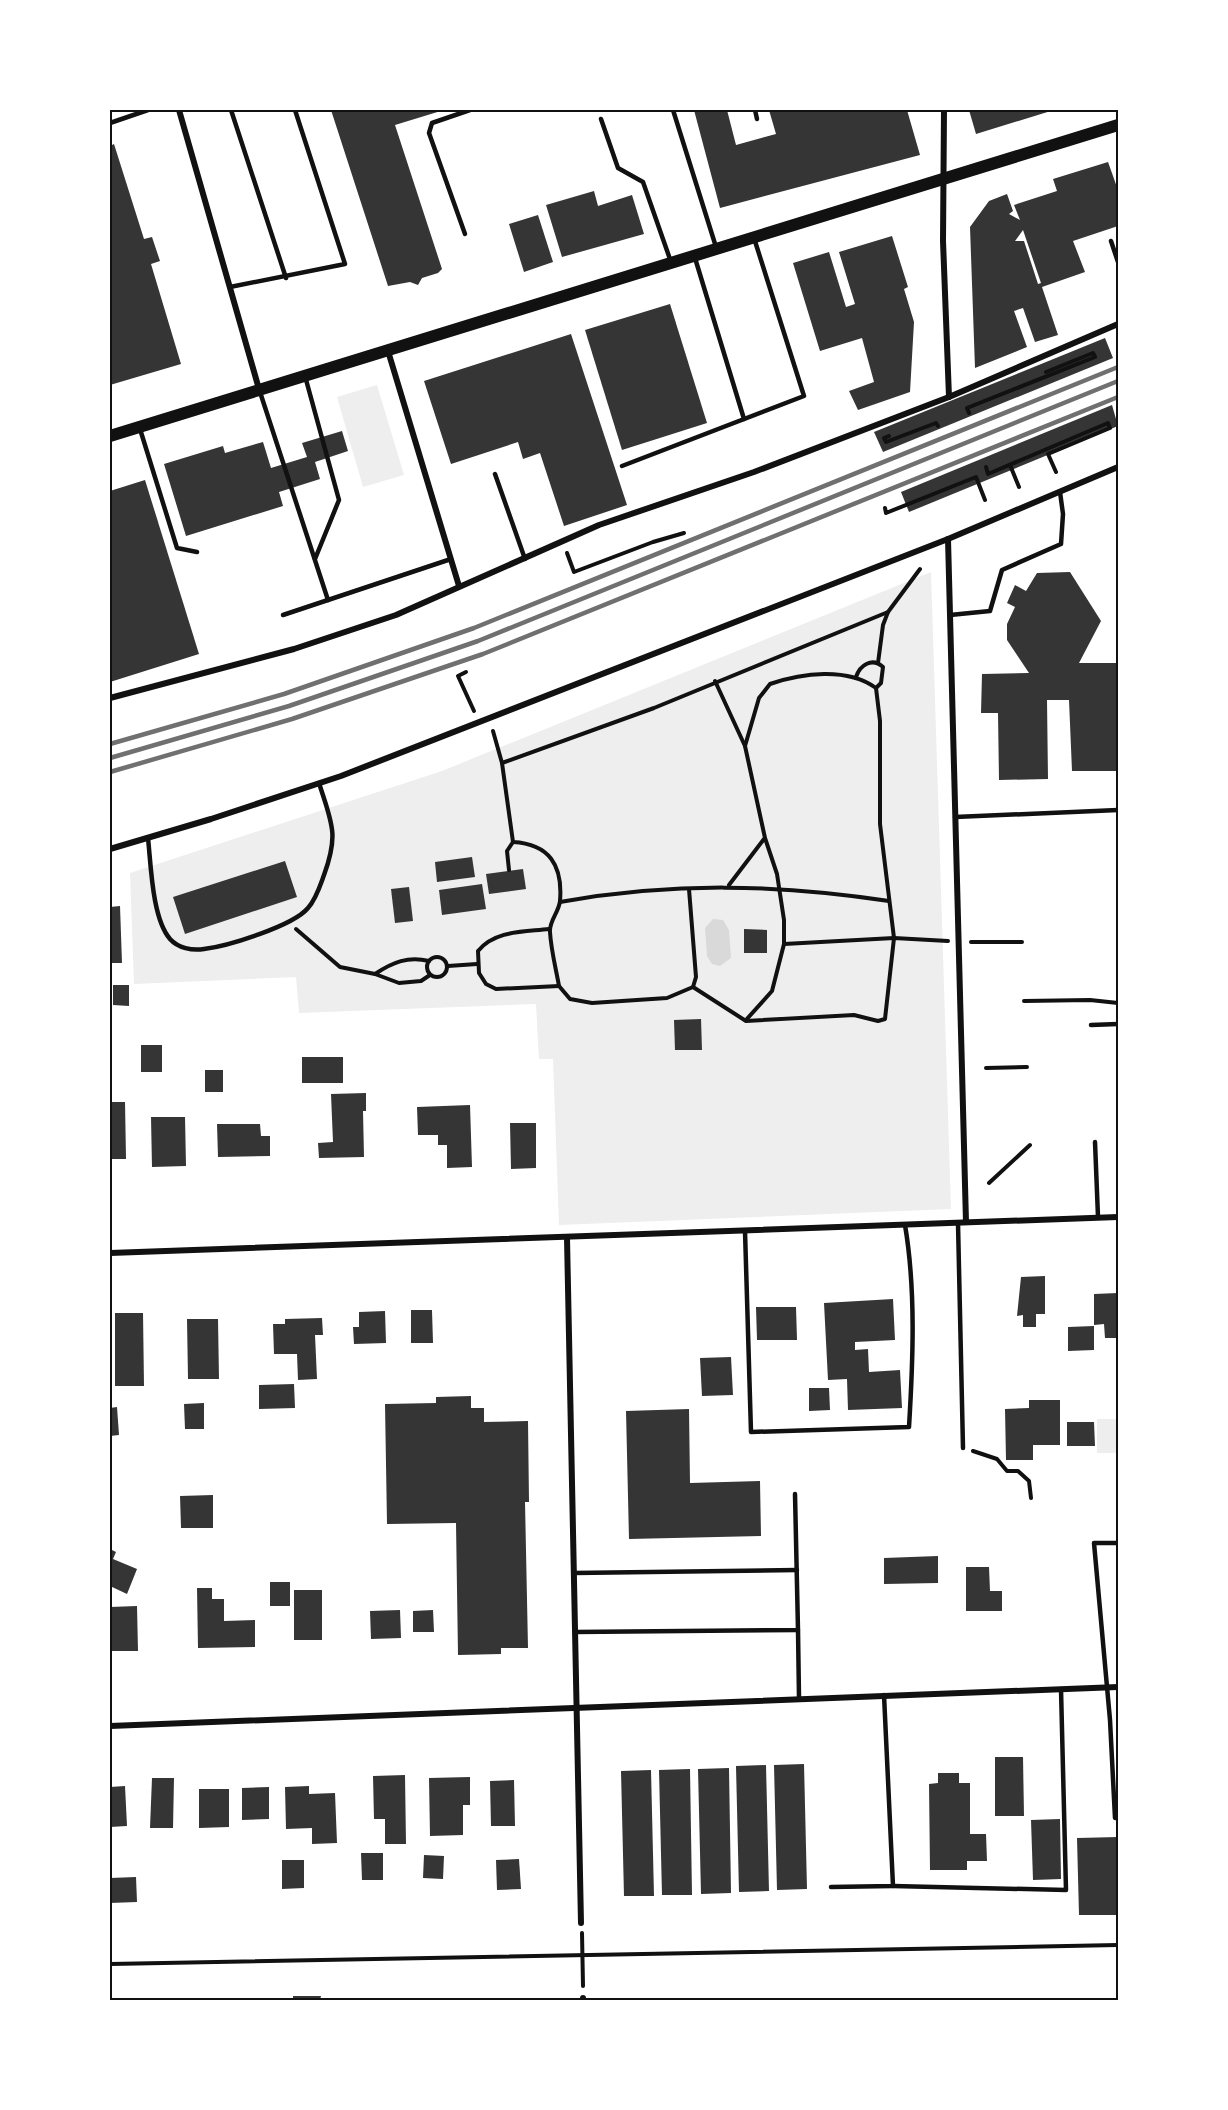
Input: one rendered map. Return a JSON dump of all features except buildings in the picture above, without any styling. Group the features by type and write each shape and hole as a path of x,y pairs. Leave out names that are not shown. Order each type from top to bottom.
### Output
{"main road":[{"path":"110,436 944,177 1119,125"}],"street":[{"path":"179,110 260,389"},
{"path":"944,110 943,241 949,397"},
{"path":"110,698 294,649 396,615 599,525 754,472 949,397 1119,324"},
{"path":"388,350 459,586"},
{"path":"110,849 320,783 479,723 948,539 1119,467"},
{"path":"948,539 962,1222"},
{"path":"110,1253 1119,1217"},
{"path":"567,1238 581,1923"},
{"path":"110,1726 1119,1687"}],"lane":[{"path":"110,123 148,110"},
{"path":"231,110 286,278"},
{"path":"230,287 286,278 345,264 295,110"},
{"path":"465,234 429,133 432,123 470,110"},
{"path":"674,110 716,248"},
{"path":"755,110 757,119"},
{"path":"601,119 618,168 643,182 670,262"},
{"path":"622,466 804,396 754,236"},
{"path":"1111,241 1119,262"},
{"path":"694,255 744,419"},
{"path":"304,375 339,500 315,559"},
{"path":"260,389 328,600"},
{"path":"139,427 177,548 197,552"},
{"path":"495,474 525,559"},
{"path":"950,615 990,611 1002,570 1061,544 1063,514 1060,492"},
{"path":"283,615 451,559"},
{"path":"148,838 153,884 162,924 175,945 187,949 203,949 289,922 309,908 320,889 334,848 334,832 320,783"},
{"path":"955,817 1119,810"},
{"path":"1090,1024 1119,1024"},
{"path":"1095,1142 1098,1217"},
{"path":"962,1222 963,1448"},
{"path":"745,1231 751,1432 898,1428 909,1427 912,1384 910,1255 906,1225"},
{"path":"795,1494 799,1698"},
{"path":"1119,1543 1094,1543 1107,1687 1115,1818 1119,1817"},
{"path":"574,1573 797,1570"},
{"path":"575,1632 798,1630"},
{"path":"831,1887 1065,1890 1060,1689"},
{"path":"884,1695 893,1886"}],"path":[{"path":"969,413 967,408 1095,357 1093,353 1025,380 1024,376"},
{"path":"935,418 884,438 886,442 936,423 938,426"},
{"path":"986,467 988,474 1108,423 1110,428 1048,454 1056,472"},
{"path":"1010,465 1019,487"},
{"path":"885,508 886,513 976,477 985,500"},
{"path":"563,541 574,572 652,542 684,533"},
{"path":"878,663 882,632 888,612 920,569"},
{"path":"502,763 638,714 888,612"},
{"path":"693,987 746,1021 854,1015 878,1021 885,1019 894,938 880,824 880,721 876,688 883,675 883,667 878,663 870,662 863,665 856,677"},
{"path":"466,672 458,676 479,723"},
{"path":"746,746 759,698 770,684 827,675 856,677 876,688"},
{"path":"715,681 746,746 765,838 779,889 784,944 772,991 746,1021"},
{"path":"490,718 502,763 513,842 507,851 510,870"},
{"path":"729,886 765,838"},
{"path":"513,842 541,847 548,854 556,870 560,902 549,929 559,986 570,999 592,1003 667,998 693,987"},
{"path":"560,902 660,888 689,889 729,886 889,901"},
{"path":"689,889 696,977 693,987"},
{"path":"289,922 340,967 410,984 430,975 440,977 447,972 448,966 441,957 429,961 405,959 375,974"},
{"path":"549,929 507,933 493,938 478,951 477,964 486,984 496,988 559,986"},
{"path":"784,944 894,938 1022,942"},
{"path":"429,961 426,970 430,975"},
{"path":"448,966 477,964"},
{"path":"1024,1001 1090,1000 1119,1004"},
{"path":"986,1068 1027,1068"},
{"path":"989,1184 1030,1145"},
{"path":"963,1448 997,1459 1007,1471 1018,1471 1029,1481 1031,1497"},
{"path":"581,1923 583,2000"},
{"path":"110,1964 582,1957 1119,1945"}],"shaded area":[{"path":"377,385 404,475 363,487 337,397"},
{"path":"931,572 951,1209 559,1225 553,1059 539,1059 536,1004 299,1013 296,977 134,984 130,873 442,771"},
{"path":"713,919 723,920 729,930 731,958 720,966 712,964 707,956 705,928"},
{"path":"1097,1419 1118,1419 1118,1453 1097,1453"}],"railway":[{"path":"110,744 284,694 474,628 1118,367"},
{"path":"110,758 289,706 478,641 1118,381"},
{"path":"110,772 292,719 483,654 1118,397"}]}
